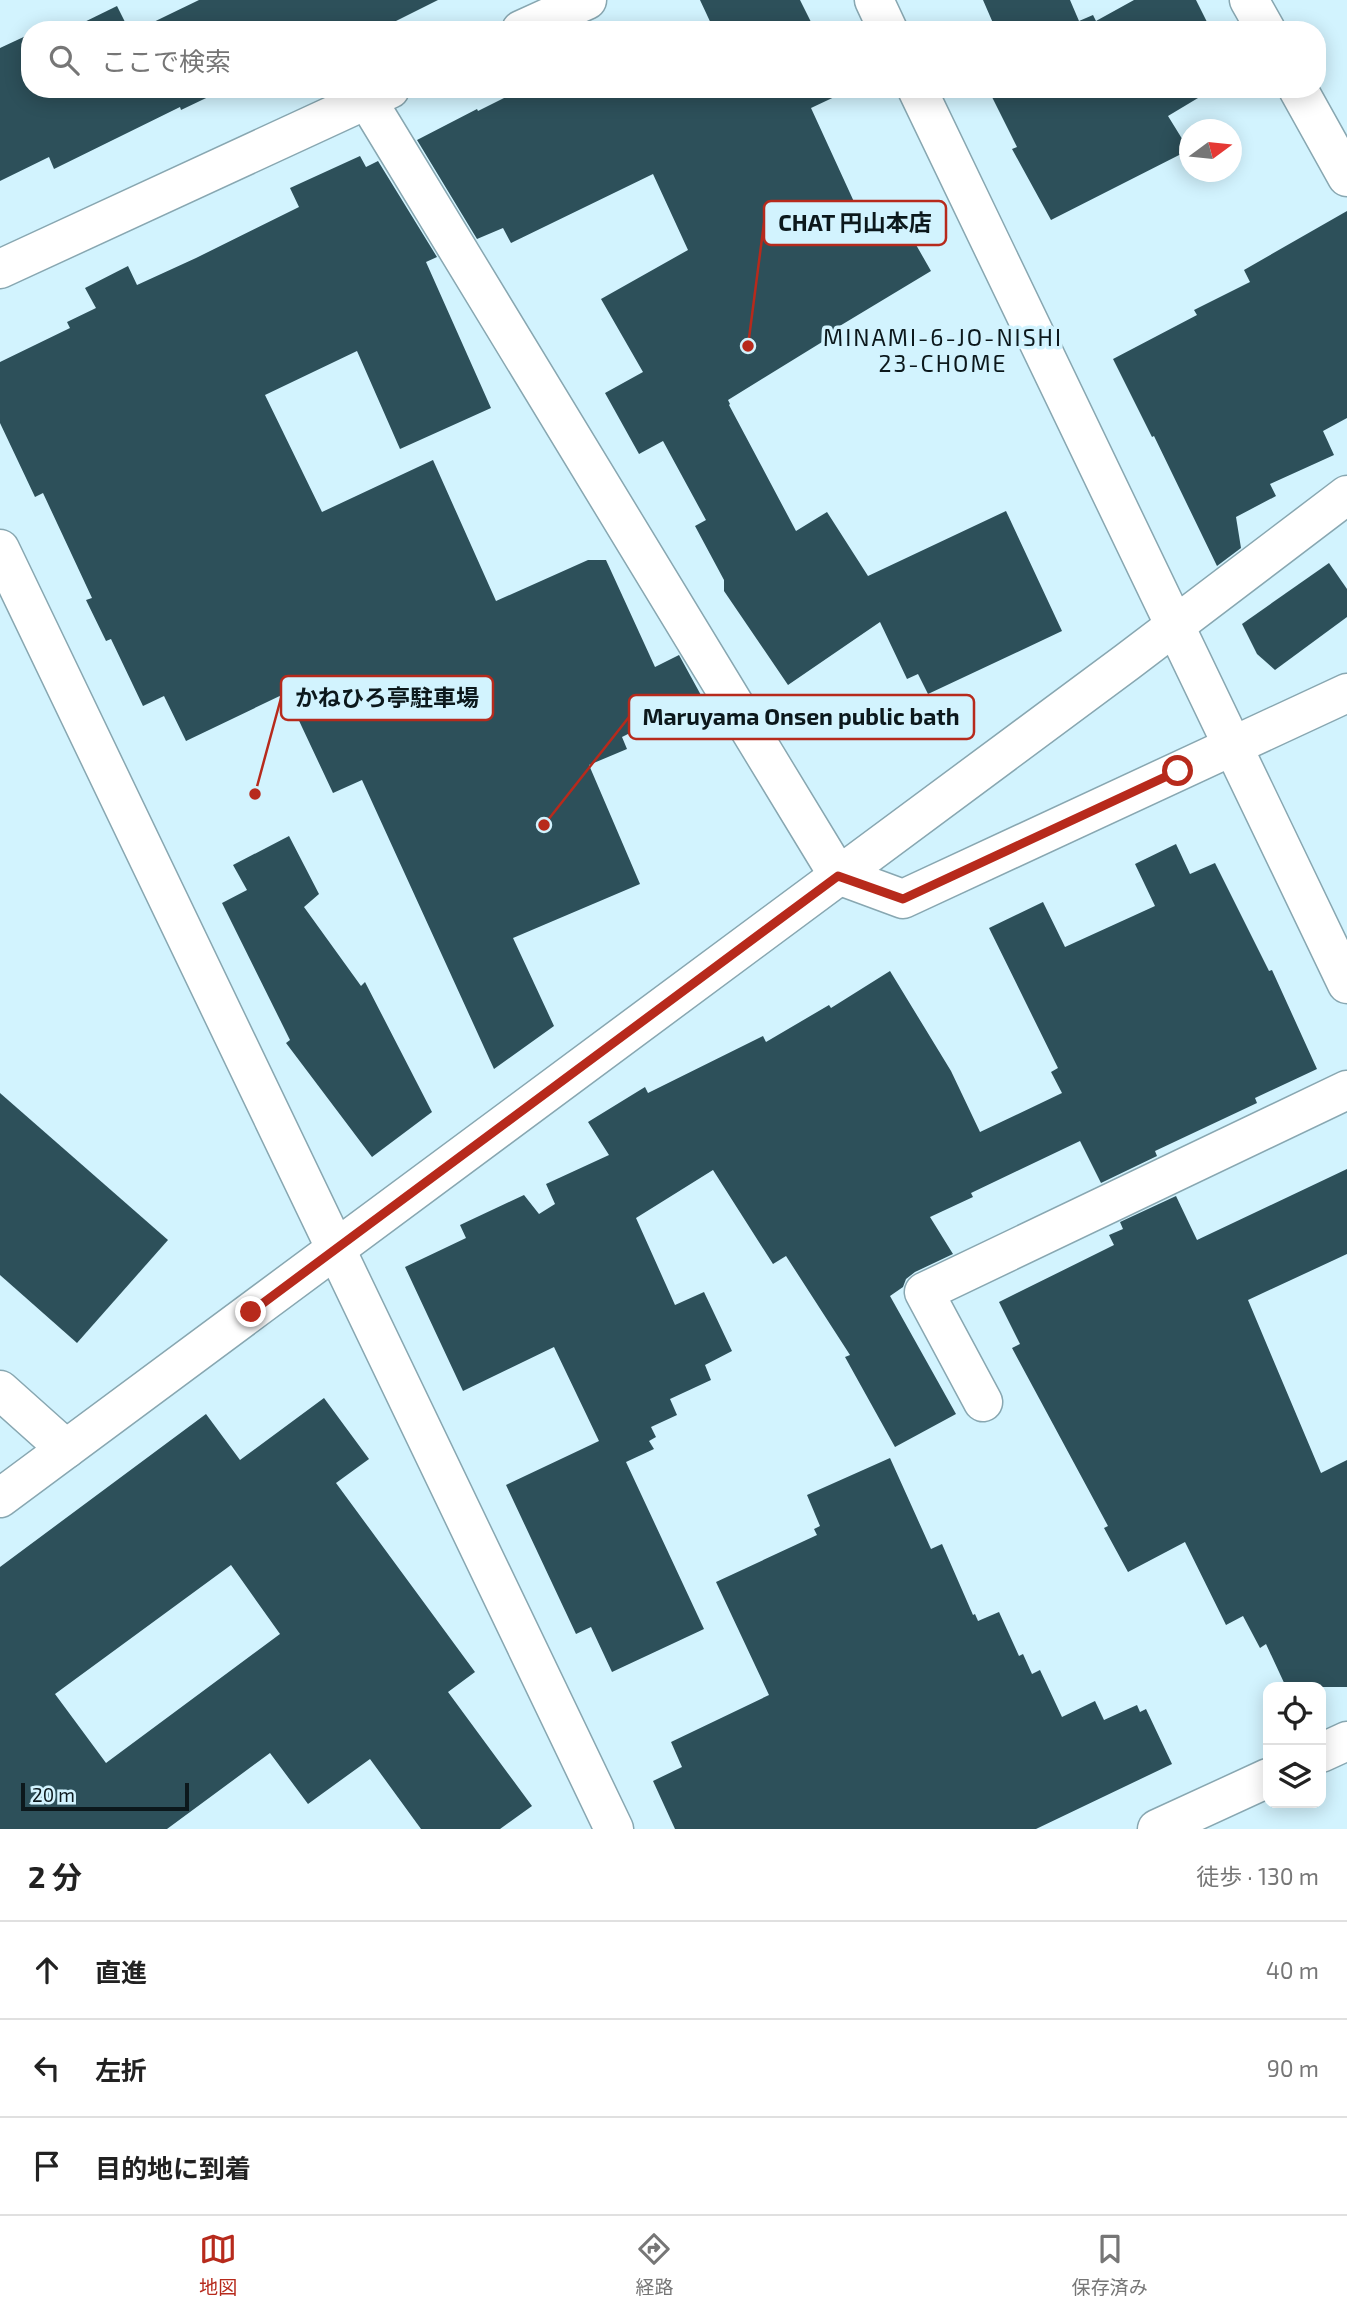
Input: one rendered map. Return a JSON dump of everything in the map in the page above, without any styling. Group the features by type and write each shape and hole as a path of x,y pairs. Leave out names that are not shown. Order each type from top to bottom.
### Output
{"street":[{"path":"541,21 587,0"},
{"path":"874,0 884,21"},
{"path":"1250,0 1261,21"},
{"path":"0,269 370,98"},
{"path":"381,98 838,876 903,899 1347,693"},
{"path":"921,98 1347,984"},
{"path":"1303,98 1347,177"},
{"path":"0,1498 1175,626 1347,495"},
{"path":"0,549 614,1829"},
{"path":"983,1402 924,1292 1347,1090"},
{"path":"0,1390 65,1449"},
{"path":"1326,1751 1347,1741"},
{"path":"1157,1829 1207,1819 1263,1781"}],"building":[{"path":"199,0 438,0 396,21 156,21"},
{"path":"700,0 800,0 810,21 710,21"},
{"path":"983,0 1070,0 1079,21 992,21"},
{"path":"1134,0 1196,0 1206,21 1096,21"},
{"path":"117,6 124,21 86,21"},
{"path":"1093,15 1096,21 1079,21"},
{"path":"21,38 21,98 206,98 181,110 180,107 54,169 49,157 0,181 0,48"},
{"path":"504,98 832,98 811,108 872,241 903,222 931,271 838,327 840,331 728,400 729,405 796,531 827,512 868,576 1006,511 1062,631 928,694 918,674 907,679 880,622 788,685 724,591 724,580 695,526 706,520 663,441 639,454 605,393 643,372 601,299 688,250 653,174 511,243 503,228 477,239 417,140 477,109 478,111"},
{"path":"992,98 1198,98 1168,116 1179,134 1179,155 1051,220 1012,149 1017,147"},
{"path":"360,156 366,167 378,161 437,257 426,262 491,408 400,449 357,351 265,395 322,512 433,460 496,601 588,560 606,560 655,667 679,655 702,697 622,737 627,749 589,765 640,884 513,938 554,1026 494,1069 362,780 333,793 286,693 186,741 164,696 143,706 111,639 106,641 86,600 92,598 43,493 35,497 0,423 0,362 70,328 67,322 96,308 85,288 128,266 137,285 196,258 299,207 290,188"},
{"path":"1347,211 1347,418 1323,431 1334,455 1270,484 1276,496 1236,517 1241,548 1217,566 1113,359 1197,315 1194,310 1250,282 1244,270"},
{"path":"1329,563 1347,589 1347,617 1275,670 1257,654 1242,624"},
{"path":"289,836 319,894 304,907 361,986 365,982 432,1112 372,1157 286,1043 290,1040 222,903 247,890 233,865"},
{"path":"1176,844 1190,874 1215,863 1269,971 1272,970 1317,1069 1255,1098 1257,1103 1155,1151 1157,1156 1101,1183 1080,1141 971,1193 973,1197 930,1217 953,1254 915,1272 906,1279 903,1287 890,1296 956,1414 895,1447 845,1357 850,1355 786,1256 773,1264 713,1170 636,1218 675,1305 704,1292 732,1351 705,1365 711,1380 670,1399 677,1415 651,1427 656,1437 649,1441 654,1449 626,1462 704,1629 612,1672 591,1627 576,1634 506,1485 599,1441 554,1347 463,1391 405,1267 466,1238 460,1225 524,1195 539,1214 555,1204 546,1184 609,1155 588,1122 645,1087 648,1093 763,1036 766,1042 829,1005 831,1008 890,971 951,1071 980,1132 1062,1093 1051,1072 1058,1068 989,928 1043,902 1065,947 1155,906 1135,864"},
{"path":"0,1093 168,1240 77,1343 0,1275"},
{"path":"1347,1169 1347,1254 1248,1300 1321,1473 1347,1460 1347,1687 1326,1687 1326,1682 1284,1682 1266,1644 1260,1648 1243,1616 1226,1625 1185,1542 1128,1572 1104,1528 1108,1526 1012,1348 1020,1344 999,1302 1114,1245 1109,1235 1123,1229 1120,1222 1176,1196 1197,1240"},
{"path":"324,1398 369,1459 336,1483 475,1672 448,1692 532,1806 500,1829 421,1829 370,1759 308,1804 270,1753 167,1829 0,1829 0,1567 206,1414 240,1460","holes":["231,1565 280,1634 106,1763 55,1694"]},
{"path":"890,1458 931,1549 942,1544 973,1615 975,1614 978,1621 999,1612 1019,1656 1023,1654 1032,1674 1040,1670 1062,1717 1095,1701 1104,1720 1137,1705 1140,1712 1146,1709 1172,1764 1036,1829 675,1829 653,1781 682,1767 671,1742 769,1695 716,1582 817,1535 814,1529 820,1526 807,1495"}],"place":[{"name":"CHAT 円山本店","path":"748,346"},
{"name":"かねひろ亭駐車場","path":"255,794"},
{"name":"Maruyama Onsen public bath","path":"544,825"}],"district":[{"name":"MINAMI-6-JO-NISHI 23-CHOME","path":"943,350"}],"route":[{"path":"251,1312 838,876 903,899 1178,771"}]}
